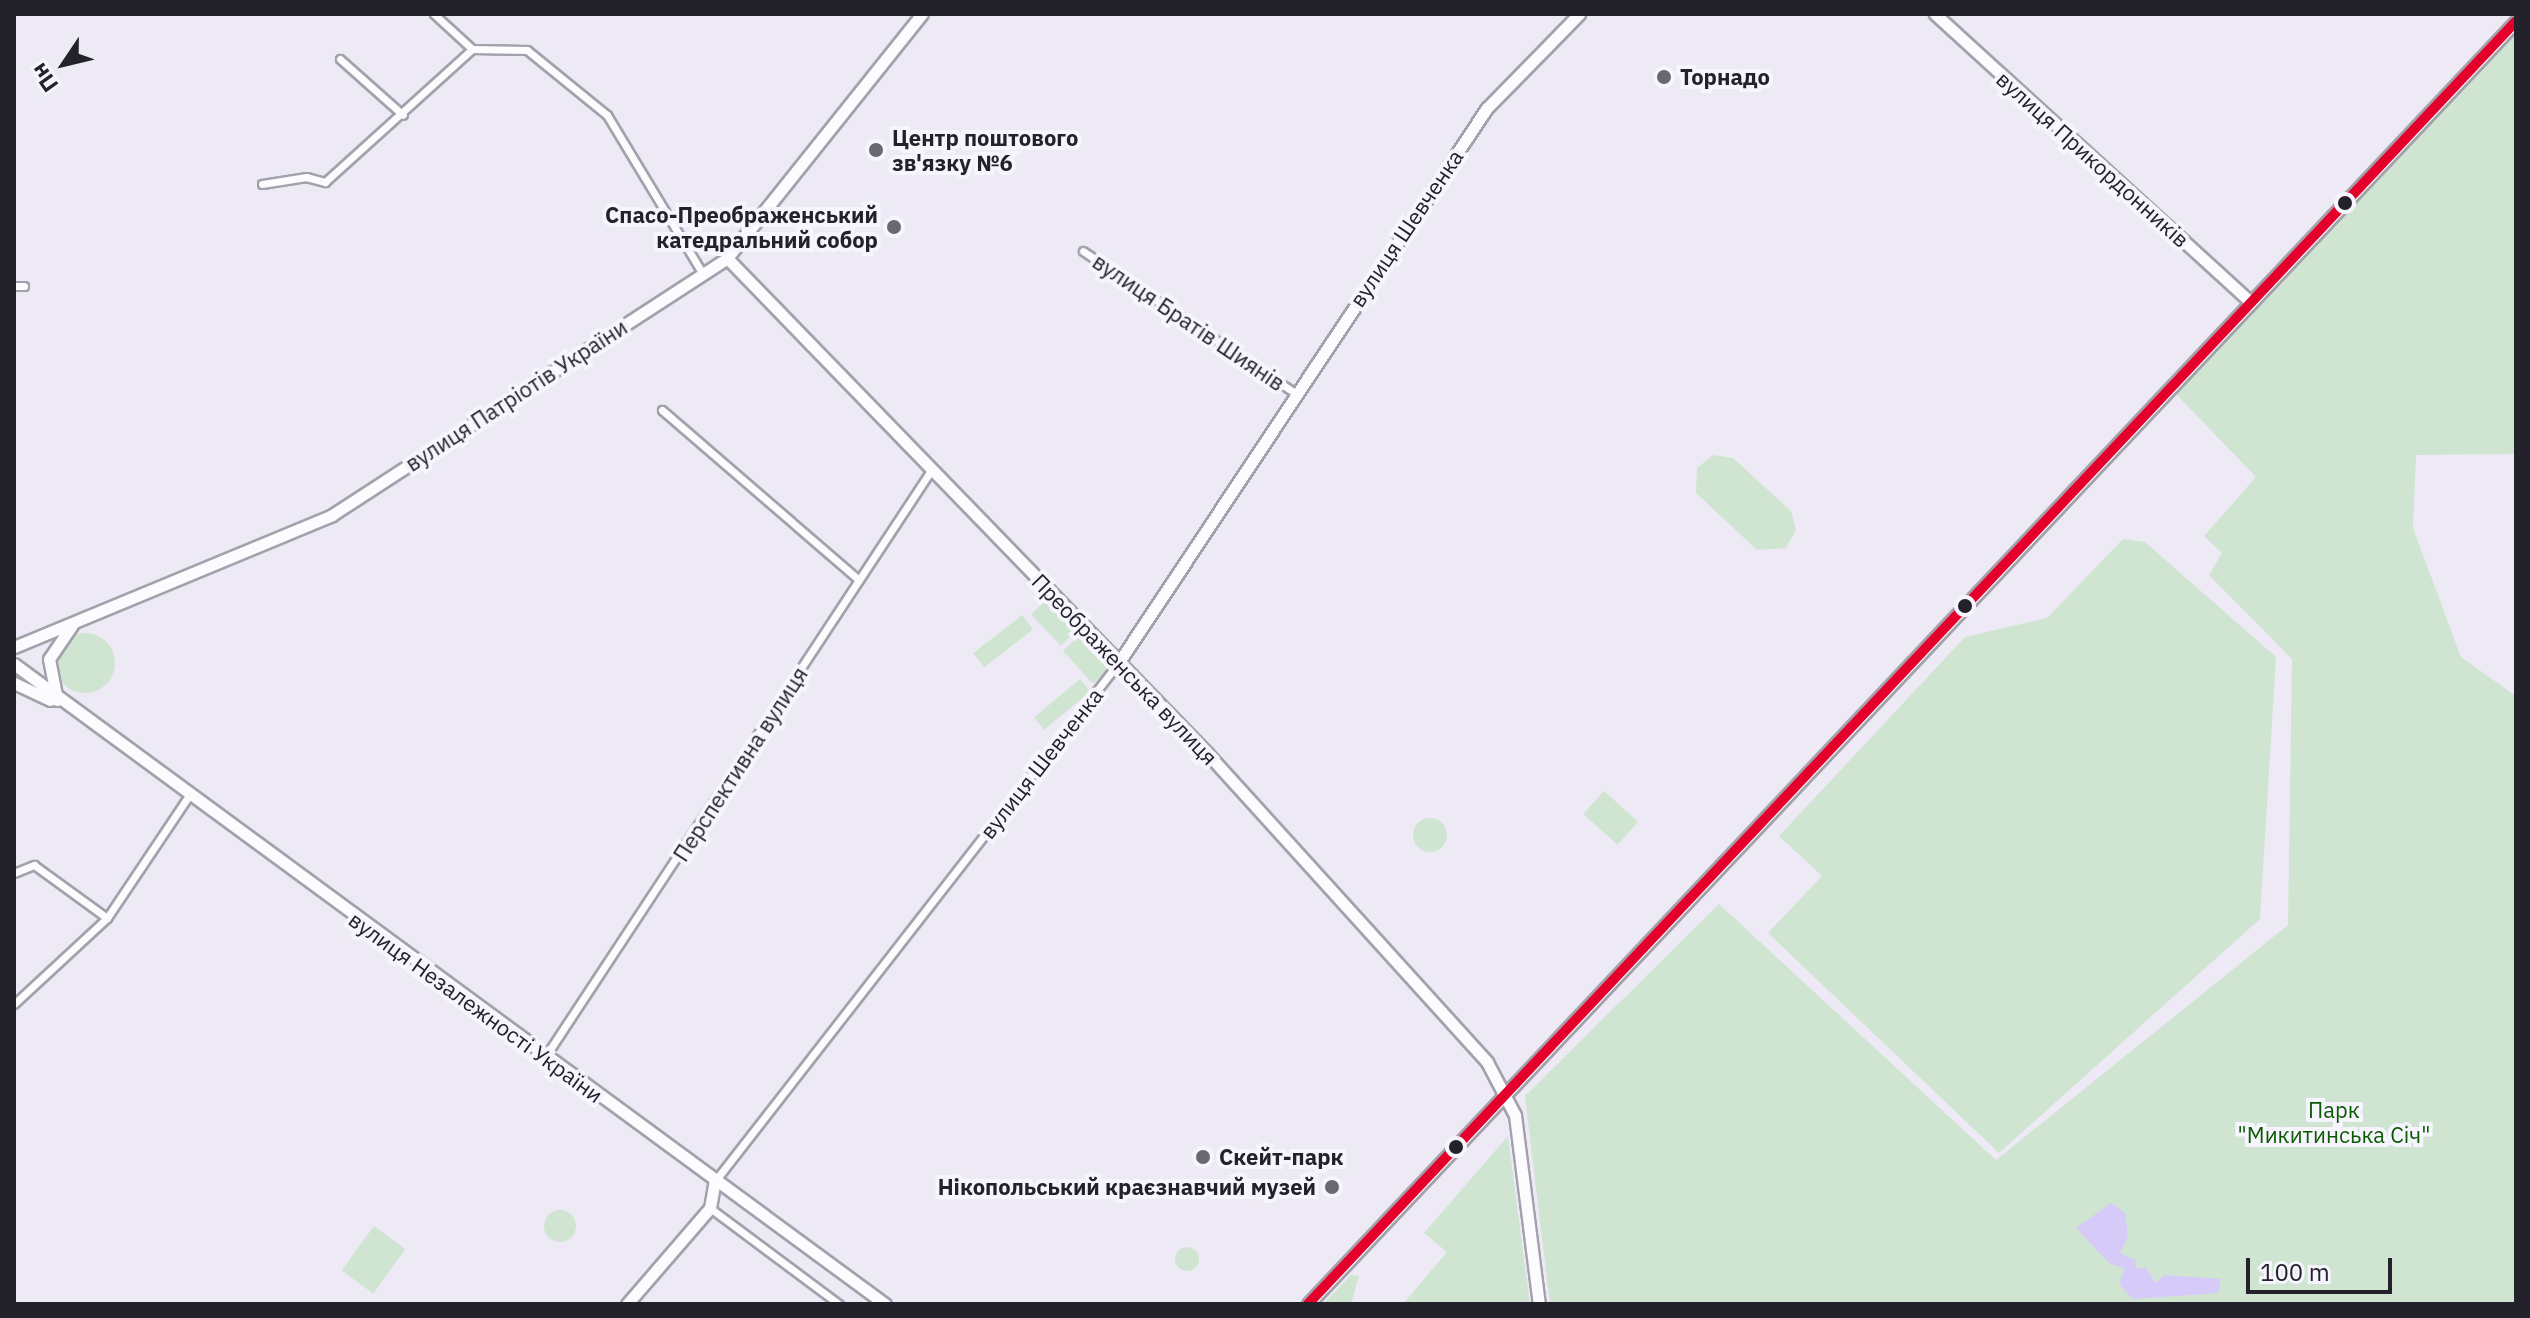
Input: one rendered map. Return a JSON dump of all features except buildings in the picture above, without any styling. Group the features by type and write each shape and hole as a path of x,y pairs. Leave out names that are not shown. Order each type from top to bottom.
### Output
{"main road":[{"name":"вулиця Патріотів України","path":"14,647 332,515 727,258 922,14"},
{"name":"вулиця Шевченка","path":"1119,662 1487,108 1579,14"},
{"name":"вулиця Прикордонників","path":"1935,14 2251,303"},
{"path":"1308,1304 2516,21"},
{"name":"Преображенська вулиця","path":"727,258 1119,662 1508,1093"},
{"path":"58,700 49,659 73,624"},
{"name":"вулиця Незалежності України","path":"14,664 188,797 885,1304"},
{"name":"вулиця Незалежності України","path":"14,683 69,709"},
{"path":"1508,1093 1539,1304"},
{"name":"вулиця Шевченка","path":"710,1208 715,1181"},
{"path":"627,1304 710,1208"}],"street":[{"path":"434,14 472,49 527,50 607,115 703,274"},
{"path":"262,184 306,177 325,182 403,115 472,49"},
{"path":"340,59 403,115"},
{"name":"вулиця Братів Шиянів","path":"1083,251 1295,393"},
{"path":"14,286 24,286"},
{"path":"662,410 859,580"},
{"name":"Перспективна вулиця","path":"545,1057 932,469"},
{"name":"вулиця Шевченка","path":"715,1181 1119,662"},
{"path":"14,1004 107,918 188,797"},
{"path":"14,873 34,865 107,918"},
{"path":"710,1208 839,1304"}],"green space":[{"name":"Парк \"Микитинська Січ\"","path":"2516,34 2516,454 2416,455 2413,528 2461,657 2516,696 2516,1304 1550,1304 1525,1096 1719,904 1996,1160 2288,925 2292,659 2209,575 2222,553 2204,536 2256,477 2174,392"},
{"path":"1713,455 1733,458 1791,511 1796,530 1786,548 1757,550 1696,493 1697,468"},
{"path":"2123,539 2145,542 2276,657 2260,919 1999,1153 1768,933 1822,876 1779,836 1965,637 2047,618"},
{"path":"1046,600 1076,631 1061,646 1031,615"},
{"path":"1022,615 1033,629 984,667 973,653"},
{"path":"85,633 106,642 115,663 106,684 85,693 64,684 55,663 64,642"},
{"path":"1080,635 1110,668 1093,684 1063,650"},
{"path":"1080,679 1090,691 1044,730 1034,718"},
{"path":"1604,791 1638,822 1617,845 1583,814"},
{"path":"1430,818 1442,823 1447,835 1442,847 1430,852 1418,847 1413,835 1418,823"},
{"path":"1508,1136 1530,1304 1403,1304 1447,1252 1424,1233"},
{"path":"560,1210 572,1214 576,1226 572,1238 560,1242 548,1238 544,1226 548,1214"},
{"path":"374,1226 406,1249 373,1293 342,1270"},
{"path":"1187,1247 1198,1254 1199,1259 1192,1270 1187,1271 1176,1264 1175,1259 1182,1248"},
{"path":"1351,1275 1359,1276 1351,1304 1323,1304"}],"shaded area":[{"path":"2111,1203 2125,1213 2128,1237 2120,1253 2135,1260 2137,1269 2145,1267 2156,1283 2164,1275 2221,1279 2218,1293 2133,1299 2119,1284 2125,1268 2110,1264 2076,1228"}],"transit line":[{"path":"1308,1304 2516,21"}],"place":[{"name":"Торнадо","path":"1664,77"},
{"name":"Центр поштового зв'язку №6","path":"876,150"},
{"name":"Спасо-Преображенський катедральний собор","path":"894,227"},
{"name":"Скейт-парк","path":"1203,1157"},
{"name":"Нiкопольський краєзнавчий музей","path":"1332,1187"}]}
